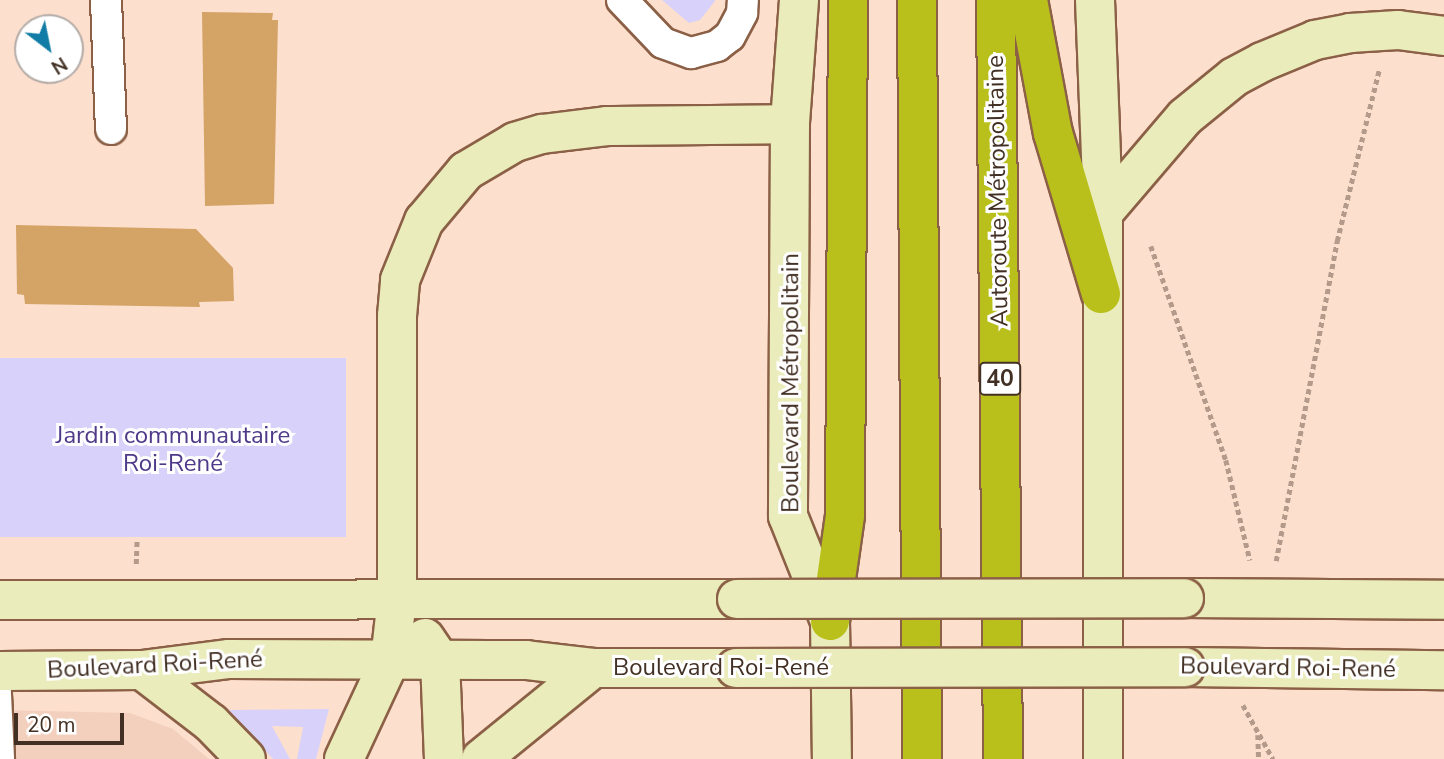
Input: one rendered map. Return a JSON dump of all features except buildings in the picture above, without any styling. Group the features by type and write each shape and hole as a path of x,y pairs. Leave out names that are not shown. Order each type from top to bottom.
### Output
{"highway":[{"path":"830,621 845,515 849,0"},
{"path":"917,0 922,759"},
{"name":"Autoroute Métropolitaine","path":"996,0 1003,759"},
{"path":"1028,0 1053,133 1101,294"}],"street":[{"path":"106,0 111,129"},
{"path":"622,0 663,43 691,52 717,46 730,36 742,13 743,0"},
{"name":"Boulevard Métropolitain","path":"799,0 790,124 788,516 830,621 832,759"},
{"path":"1095,0 1102,213 1103,759"},
{"path":"1102,213 1185,117 1234,77 1315,40 1387,30 1444,36"},
{"path":"344,759 390,660 397,599 400,281 424,221 444,195 491,153 542,134 607,126 790,124"},
{"path":"0,600 1184,598 1436,593"},
{"path":"397,599 440,660 444,759"},
{"name":"Boulevard Roi-René","path":"1,671 142,670 229,659 526,660 593,668 1185,667 1444,670"},
{"path":"481,759 593,668"},
{"path":"142,670 211,723 246,759"}],"lane":[{"path":"1,671 7,759"}],"path":[{"path":"1276,562 1337,241 1387,30"},
{"path":"1152,246 1226,460 1251,561"},
{"path":"136,565 137,539"},
{"path":"1240,701 1273,759"},
{"path":"1258,731 1259,759"}],"shaded area":[{"path":"0,710 130,713 173,729 209,759 0,759"}],"green space":[{"path":"662,0 715,1 700,20 689,23"},
{"name":"Jardin communautaire Roi-René","path":"0,358 346,358 346,537 0,537"},
{"path":"329,709 316,759 297,759 303,727 272,726 290,759 273,759 229,710"}]}
